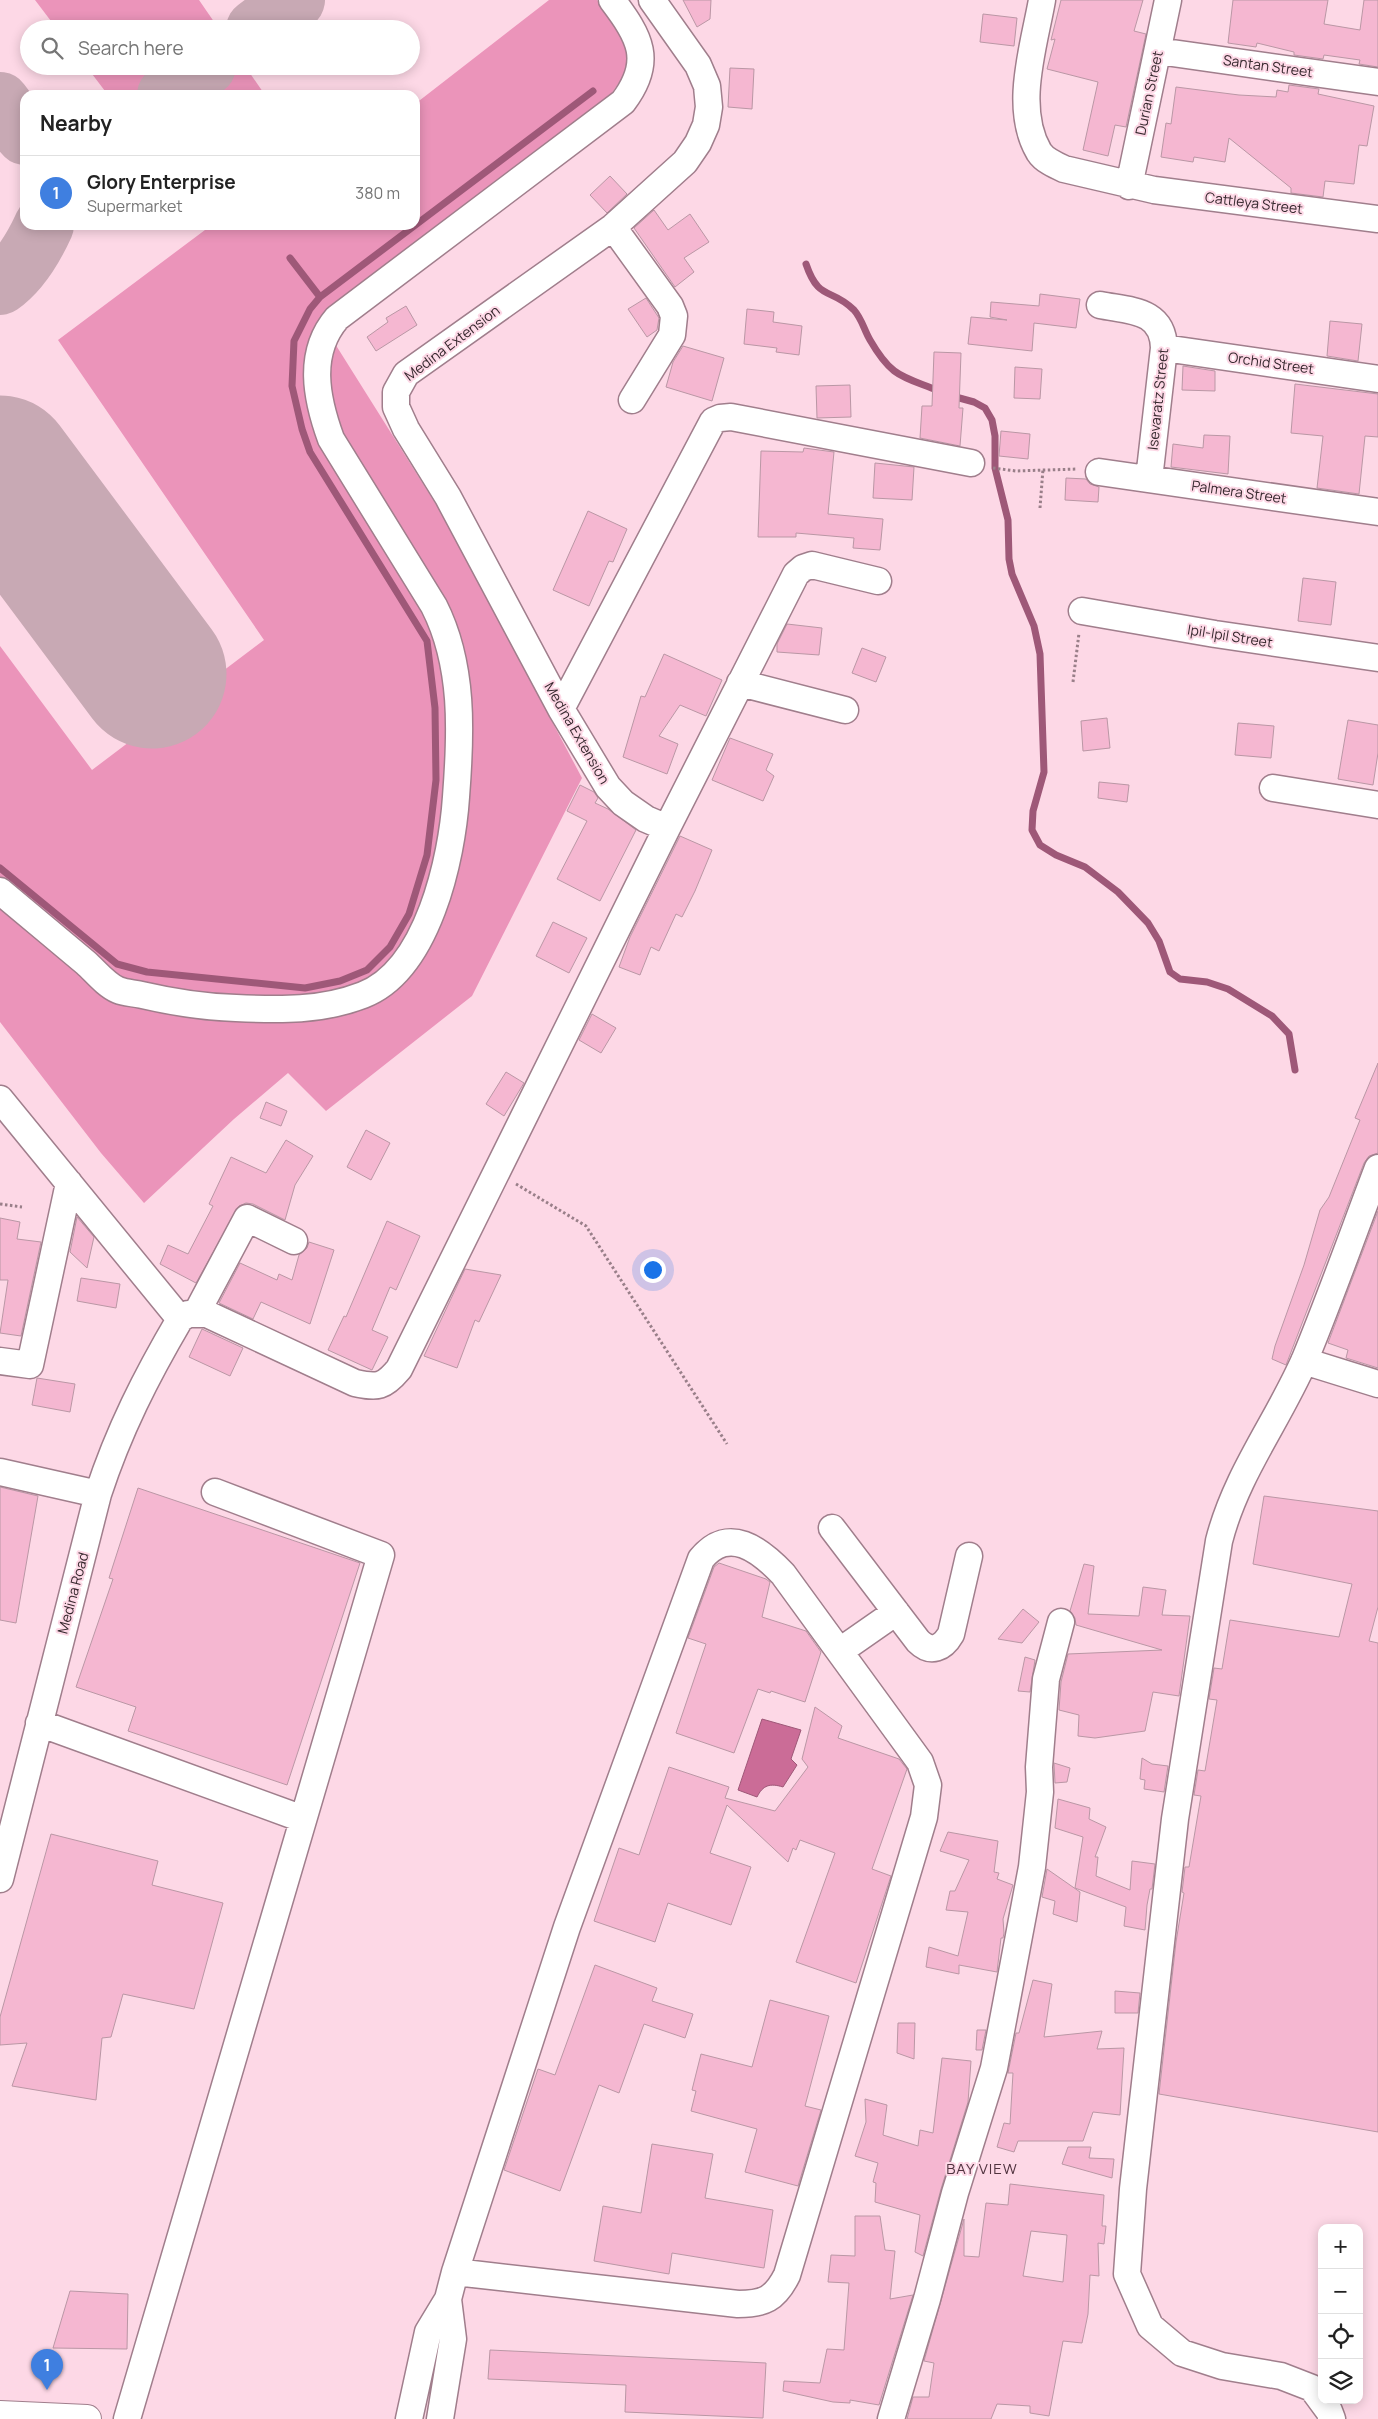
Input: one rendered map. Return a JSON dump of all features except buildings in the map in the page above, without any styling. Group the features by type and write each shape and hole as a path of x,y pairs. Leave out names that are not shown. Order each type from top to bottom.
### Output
{"main road":[{"path":"0,2415 87,2419"}],"street":[{"path":"0,891 117,989 153,997 222,1007 300,1010 329,1005 365,994 391,977 410,954 429,920 441,884 455,813 458,712 452,652 445,627 434,606 331,439 324,418 317,359 321,342 337,318 623,102 635,86 641,68 639,42 628,21 612,0"},
{"name":"Medina Extension","path":"652,0 698,65 707,86 707,116 698,143 685,162 613,227 406,374 396,392 396,407 406,429 448,497 561,708 608,787 646,819 667,828"},
{"name":"Cattleya Street","path":"1042,0 1029,75 1026,108 1030,129 1039,152 1050,162 1064,169 1129,186 1378,219"},
{"name":"Durian Street","path":"1129,186 1168,0"},
{"name":"Santan Street","path":"1158,51 1378,82"},
{"path":"613,227 670,306 674,316 672,335 632,400"},
{"name":"Isevaratz Street","path":"1100,305 1149,317 1158,323 1164,334 1149,479"},
{"name":"Orchid Street","path":"1164,348 1378,379"},
{"path":"561,708 713,422 720,418 732,416 971,463"},
{"name":"Palmera Street","path":"1099,472 1378,512"},
{"path":"0,1099 69,1183 189,1316 207,1314 355,1383 378,1386 389,1382 399,1369 667,828 796,574 803,568 812,565 823,566 878,581"},
{"name":"Ipil-Ipil Street","path":"1082,611 1215,634 1378,658"},
{"path":"740,683 845,710"},
{"path":"1273,788 1378,805"},
{"path":"1332,2419 1329,2411 1312,2388 1281,2376 1222,2366 1182,2353 1150,2326 1127,2274 1133,2189 1175,1820 1226,1514 1242,1476 1304,1360 1378,1168"},
{"path":"0,1361 30,1365 69,1183"},
{"name":"Medina Road","path":"0,1879 98,1494 112,1452 132,1404 189,1316 247,1218 294,1242"},
{"path":"1304,1360 1378,1384"},
{"path":"0,1472 98,1494"},
{"path":"127,2419 381,1555 215,1492"},
{"path":"832,1528 923,1647 930,1649 946,1644 951,1634 969,1556"},
{"path":"409,2419 428,2332 448,2299 455,2272 567,1928 701,1559 709,1549 723,1544 737,1542 752,1547 784,1574 920,1762 928,1784 927,1802 787,2275 781,2287 770,2298 755,2304 738,2304 455,2272"},
{"path":"840,1651 896,1612"},
{"path":"890,2419 927,2299 955,2193 994,2068 1032,1868 1040,1792 1039,1767 1046,1680 1061,1622"},
{"path":"38,1724 303,1819"},
{"path":"440,2419 453,2339 448,2299"}],"path":[{"path":"971,463 1016,471 1077,469 1099,472"},
{"path":"1040,508 1043,470"},
{"path":"1073,682 1082,611"},
{"path":"496,1172 586,1226 727,1444"},
{"path":"0,1204 22,1207"}],"shaded area":[{"path":"35,0 199,0 213,20 50,20"},
{"path":"549,0 597,0 626,43 627,71 607,100 322,317 309,343 305,372 428,616 446,678 444,829 421,912 397,954 368,979 343,991 299,1001 225,1000 121,979 0,878 0,646 92,770 264,640 58,340 205,230 420,230 420,100"},
{"path":"93,75 251,75 262,90 104,90"},
{"path":"332,339 442,514 582,778 472,996 326,1111 288,1073 234,1119 144,1203 101,1153 0,1022 0,902 112,996 367,1007 398,989 421,962 438,928 466,822 472,762 468,701 340,431 329,388"},
{"path":"762,1719 801,1730 791,1759 797,1765 783,1787 767,1786 757,1797 738,1790"}],"waterway":[{"path":"420,222 593,91"},
{"path":"0,868 117,964 147,972 305,988 340,981 367,970 390,947 409,914 427,855 436,780 435,708 427,641 310,452 302,429 292,386 294,341 310,309 320,297 409,230"},
{"path":"290,258 320,297"},
{"path":"806,264 811,276 821,289 839,298 854,310 878,352 892,369 907,378 939,391"},
{"path":"952,396 974,402 985,408 992,420 995,436 995,468 1008,520 1009,559 1012,574 1034,626 1040,654 1044,772 1033,811 1032,830 1040,845 1056,855 1085,867 1118,892 1148,923 1159,941 1170,972 1180,979 1207,982 1228,989 1272,1016 1289,1034 1295,1070"}],"taxiway":[{"path":"268,20 295,0"},
{"path":"174,90 194,75"},
{"path":"0,102 20,128"},
{"path":"0,285 14,273 26,258 42,230"}],"runway":[{"path":"0,470 152,674"}],"place":[{"name":"Glory Enterprise","path":"47,2390"}],"district":[{"name":"BAY VIEW","path":"982,2169"}]}
